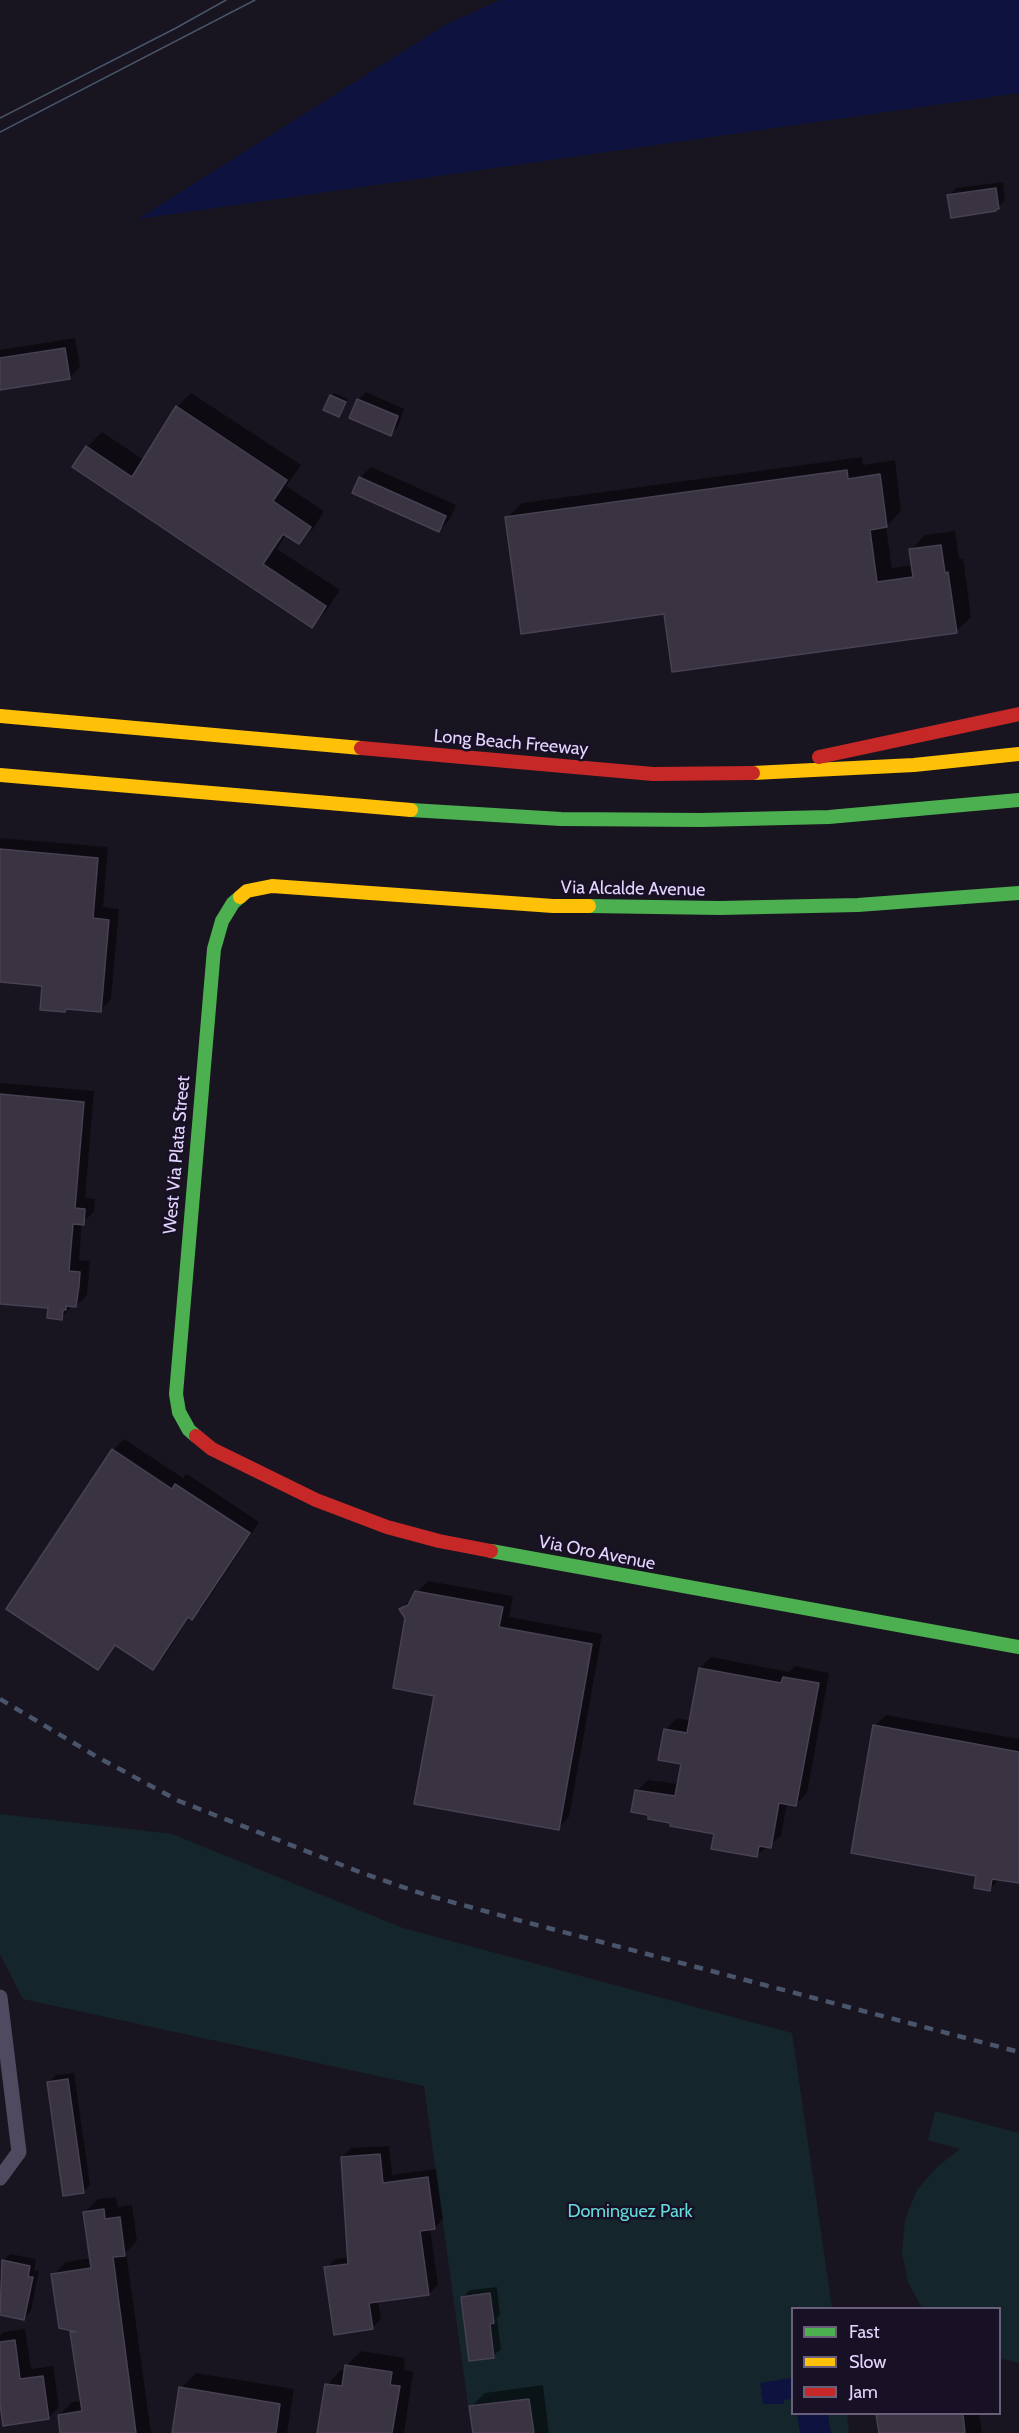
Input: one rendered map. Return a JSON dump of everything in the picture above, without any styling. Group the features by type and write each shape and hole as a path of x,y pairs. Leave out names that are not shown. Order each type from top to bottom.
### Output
{"main road":[{"path":"738,774 1019,714"},
{"name":"Long Beach Freeway","path":"0,716 653,774 738,774 914,765 1019,754"},
{"path":"0,775 442,813 561,819 701,820 829,817 1019,800"},
{"name":"Via Alcalde Avenue","path":"247,891 272,886 553,906 720,908 858,905 1019,893"},
{"name":"West Via Plata Street","path":"189,1430 179,1412 176,1394 214,949 222,921 233,903 247,891"},
{"name":"Via Oro Avenue","path":"189,1430 212,1449 316,1500 387,1527 439,1541 1019,1647"}],"street":[{"path":"0,1996 19,2152 0,2178"}],"green space":[{"name":"Dominguez Park","path":"0,1814 172,1834 403,1928 792,2033 832,2307 791,2307 791,2415 847,2415 849,2433 472,2433 424,2086 23,1999 0,1954"},
{"path":"935,2111 1019,2133 1019,2363 1001,2358 1001,2307 921,2307 908,2282 902,2252 905,2220 917,2190 936,2168 960,2149 928,2140"}],"shaded area":[{"path":"500,0 1019,0 1019,93 138,219 445,25"},
{"path":"791,2378 791,2399 784,2400 784,2404 763,2404 760,2383"},
{"path":"797,2415 828,2415 831,2433 800,2433"}],"building":[{"path":"996,188 999,209 996,211 951,218 947,195"},
{"path":"65,348 70,379 0,390 0,358"},
{"path":"330,395 346,402 339,417 323,410"},
{"path":"357,399 398,416 391,436 349,418"},
{"path":"176,406 287,480 273,501 311,527 299,544 283,534 263,564 326,606 312,628 72,467 86,446 132,477"},
{"path":"847,470 848,479 880,474 887,527 870,530 877,582 913,577 909,549 941,545 945,573 948,572 957,633 672,672 664,614 521,634 505,517"},
{"path":"359,477 446,516 439,532 352,493"},
{"path":"0,849 98,858 93,918 109,920 101,1012 66,1009 65,1012 40,1010 42,986 0,982"},
{"path":"0,1094 84,1102 75,1208 85,1209 84,1225 73,1224 69,1271 80,1272 79,1286 76,1307 66,1306 62,1320 47,1318 48,1308 0,1304"},
{"path":"112,1449 172,1489 175,1484 250,1533 192,1620 188,1617 153,1670 115,1645 98,1670 6,1609"},
{"path":"415,1591 503,1607 499,1627 592,1644 559,1830 414,1804 434,1696 393,1688 405,1618 399,1609 408,1605"},
{"path":"699,1668 781,1683 783,1677 819,1683 796,1806 779,1803 771,1848 759,1846 757,1857 711,1849 714,1834 670,1826 670,1823 648,1819 648,1815 631,1812 635,1790 675,1796 681,1764 658,1760 664,1729 687,1733"},
{"path":"873,1725 1019,1752 1019,1883 992,1879 990,1891 974,1888 976,1876 851,1853"},
{"path":"68,2079 84,2193 63,2196 47,2082"},
{"path":"380,2154 383,2183 428,2177 435,2229 420,2231 429,2295 369,2303 373,2329 334,2335 324,2267 348,2264 341,2157"},
{"path":"104,2209 105,2219 120,2217 125,2256 113,2257 136,2433 60,2433 58,2415 82,2411 70,2332 77,2332 59,2328 51,2274 91,2268 83,2212"},
{"path":"2,2260 30,2266 28,2277 33,2277 24,2320 0,2315"},
{"path":"490,2293 494,2323 490,2324 494,2358 469,2361 461,2297"},
{"path":"15,2340 20,2379 43,2376 49,2419 3,2426 0,2403 0,2342"},
{"path":"345,2365 392,2372 390,2385 400,2386 392,2433 317,2433 325,2384 342,2386"},
{"path":"179,2387 280,2404 276,2433 172,2433"},
{"path":"529,2399 534,2433 473,2433 469,2406"},
{"path":"876,2415 963,2415 965,2433 879,2433"}],"tram line":[{"path":"0,118 226,0"},
{"path":"0,132 255,0"}],"railway":[{"path":"0,1699 99,1758 179,1801 362,1873 426,1895 514,1919 1019,2052"}],"traffic: fast":[{"path":"411,810 561,819 701,820 829,817 1019,800"},
{"path":"589,906 720,908 858,905 1019,893"},
{"path":"196,1436 189,1430 179,1412 176,1394 214,949 222,921 233,903 240,897"},
{"path":"491,1551 1019,1647"}],"traffic: slow":[{"path":"0,716 361,748"},
{"path":"753,773 914,765 1019,754"},
{"path":"0,775 411,810"},
{"path":"240,897 247,891 272,886 553,906 589,906"}],"traffic: jam":[{"path":"819,757 1019,714"},
{"path":"361,748 653,774 753,773"},
{"path":"196,1436 212,1449 316,1500 387,1527 439,1541 491,1551"}]}
